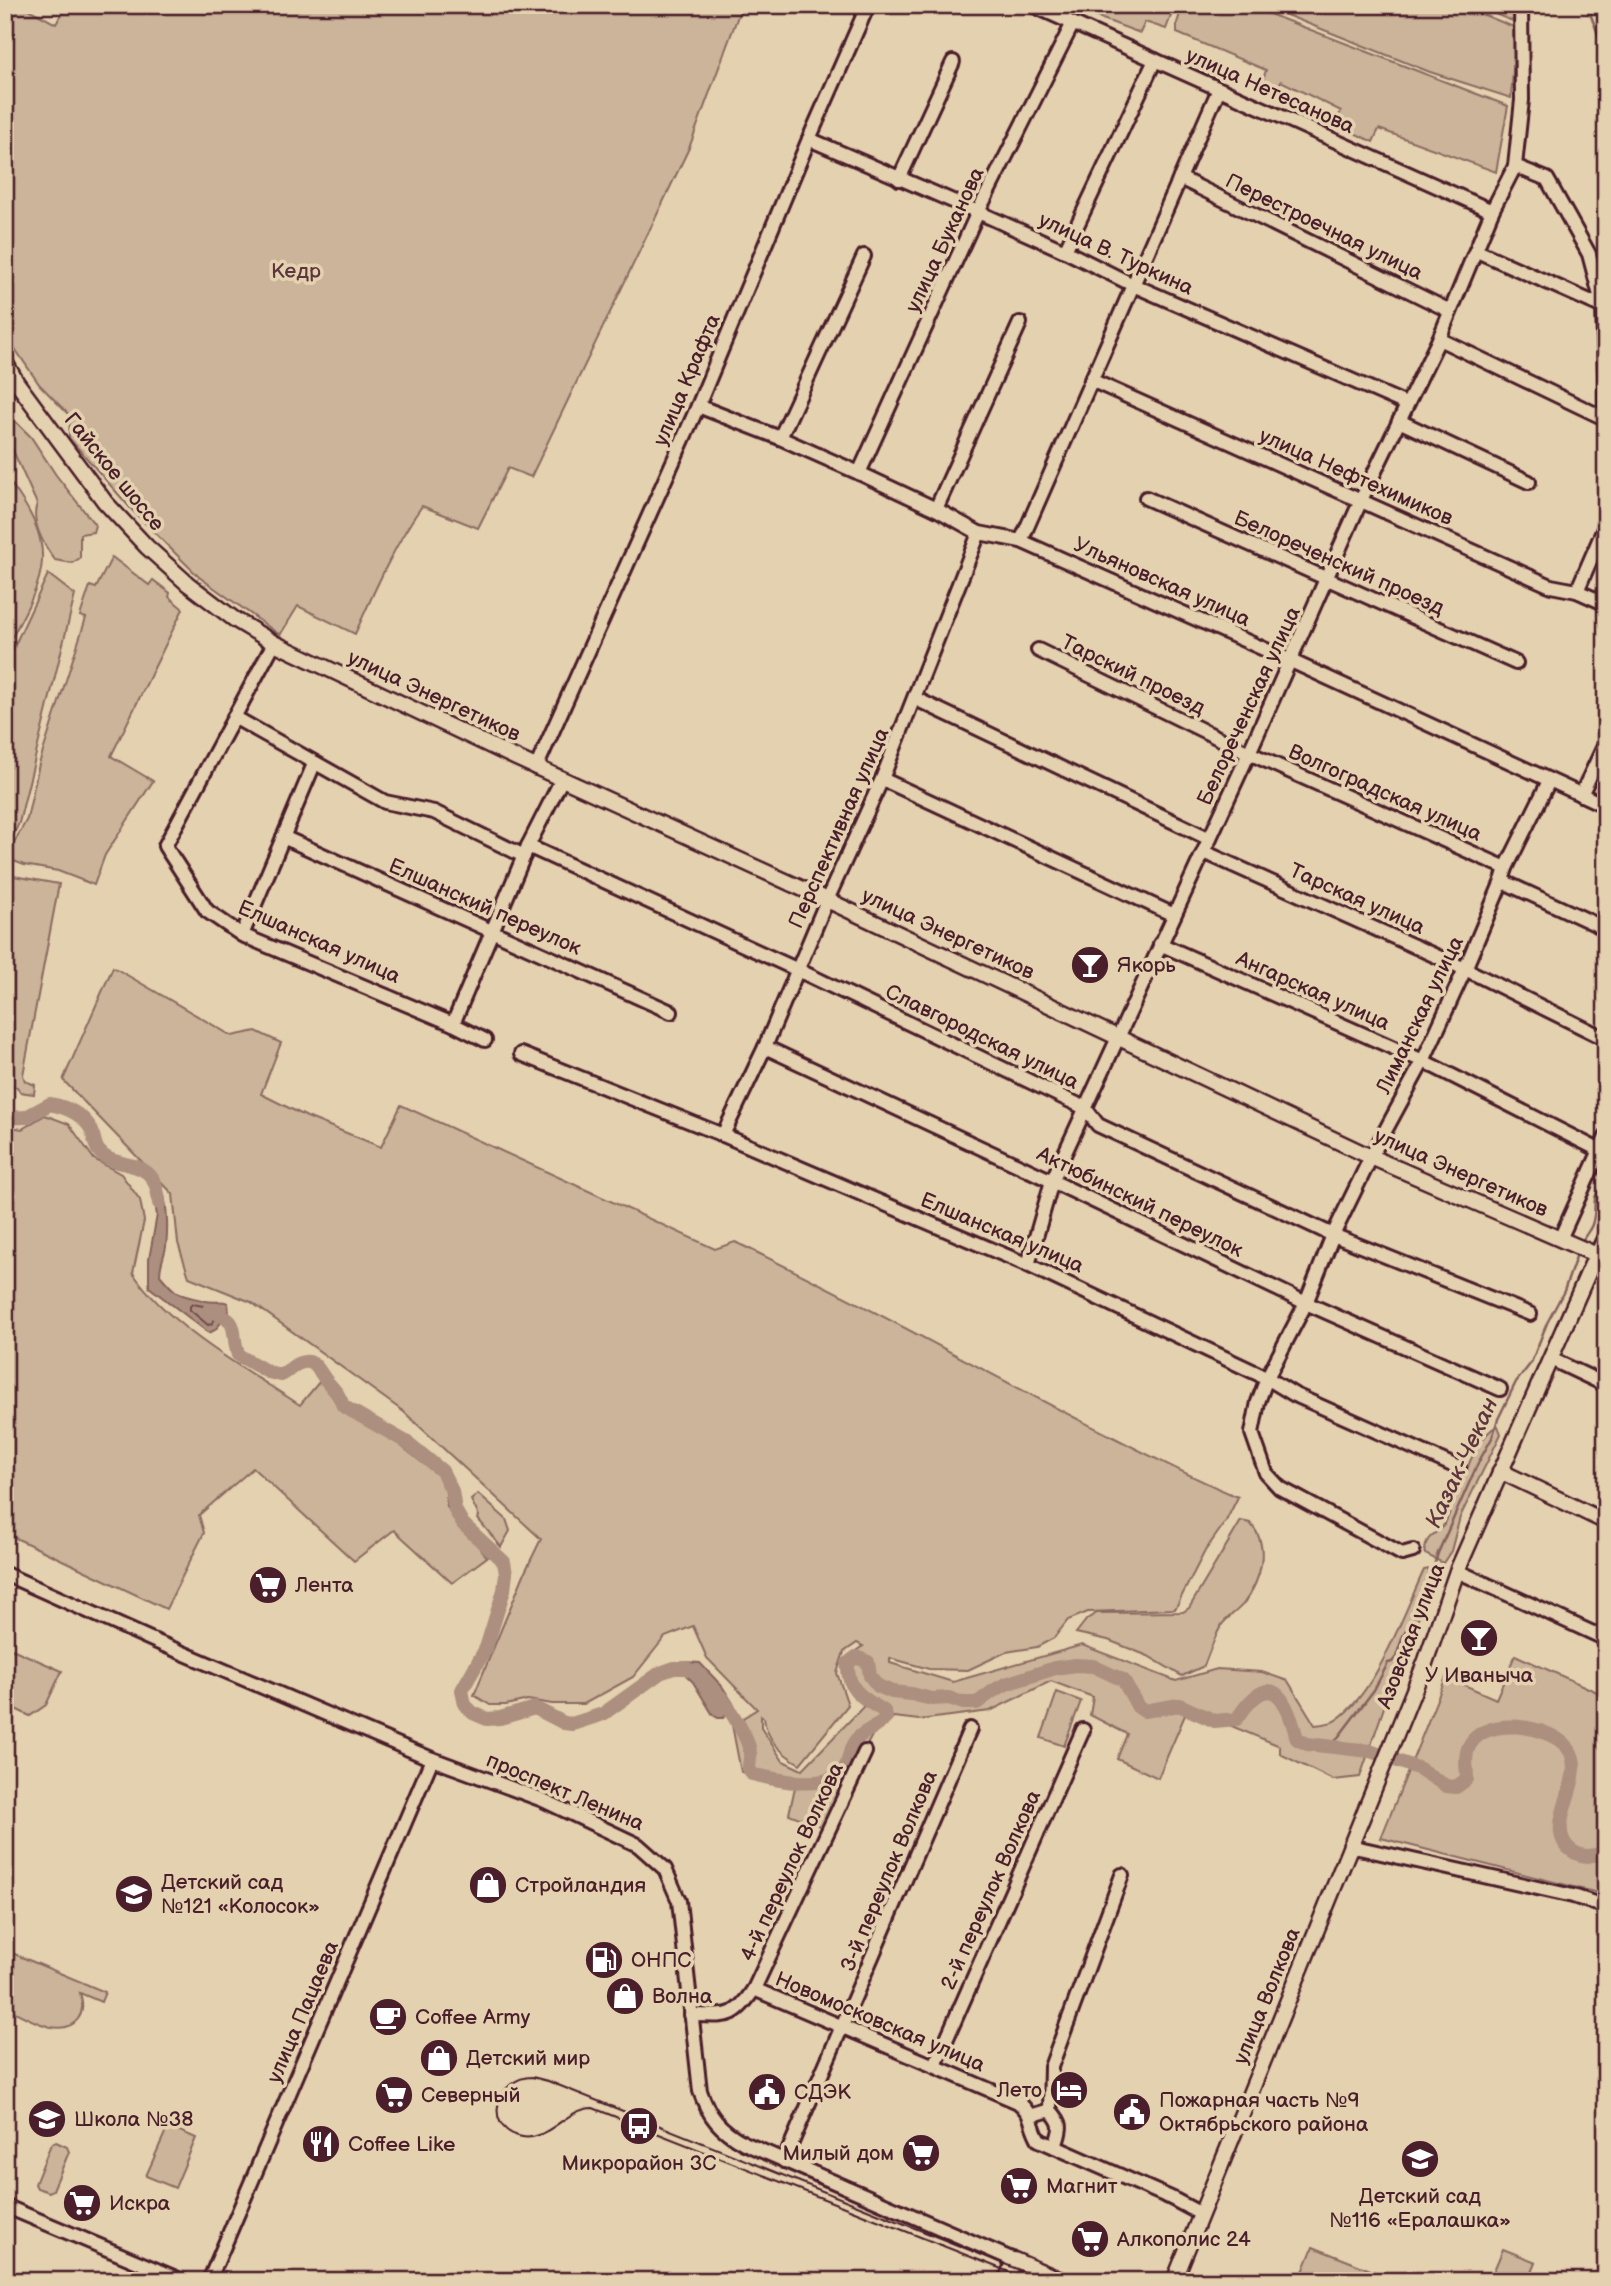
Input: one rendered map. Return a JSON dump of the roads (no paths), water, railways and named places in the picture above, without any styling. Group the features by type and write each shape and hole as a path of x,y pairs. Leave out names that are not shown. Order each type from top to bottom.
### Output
{"main road":[{"name":"Гайское шоссе","path":"5,362 17,383 105,502 147,547 188,584 234,619 274,643"},
{"name":"улица Энергетиков","path":"274,643 1371,1157 1596,1256"},
{"name":"Азовская улица","path":"1382,1767 1425,1663 1457,1571 1596,1256"},
{"path":"1500,1471 1606,1522"},
{"name":"улица Волкова","path":"1174,2281 1382,1767"},
{"path":"1010,2280 1014,2260"},
{"name":"проспект Ленина","path":"1014,2260 1054,2279"}],"street":[{"name":"улица Крафта","path":"536,768 698,406 867,5"},
{"name":"улица Нетесанова","path":"1032,5 1492,211"},
{"path":"1521,5 1522,100 1516,166 1548,179 1589,254 1603,307 1606,409"},
{"name":"улица Буканова","path":"859,473 978,212 1072,25"},
{"path":"1065,251 1155,60"},
{"path":"899,178 953,62"},
{"path":"1021,541 1219,89"},
{"name":"улица В. Туркина","path":"809,139 1406,404"},
{"name":"Белореченская улица","path":"1028,1265 1052,1181 1328,580 1361,500 1439,339 1492,211 1516,166"},
{"name":"Перестроечная улица","path":"1180,178 1450,311"},
{"path":"1477,251 1603,307"},
{"path":"780,438 864,256"},
{"path":"936,509 1020,323"},
{"path":"1439,339 1606,419"},
{"name":"улица Нефтехимиков","path":"1091,380 1551,586 1577,591 1606,604"},
{"name":"Ульяновская улица","path":"698,406 859,473 936,509 979,533 1021,541 1291,661 1606,806"},
{"path":"1399,421 1529,482"},
{"name":"Белореченский проезд","path":"1146,498 1516,663"},
{"path":"1577,591 1606,524"},
{"name":"Перспективная улица","path":"723,1135 765,1047 882,779 916,699 979,533"},
{"path":"234,716 274,643"},
{"name":"Тарский проезд","path":"1038,650 1249,753"},
{"path":"916,699 1210,839"},
{"name":"Славгородская улица","path":"234,716 304,754 314,764 385,802 434,812 798,970 1086,1108 1098,1125 1333,1235 1530,1314"},
{"name":"Елшанская улица","path":"234,716 165,846 207,911 242,934 485,1040"},
{"path":"1581,795 1606,742"},
{"name":"Волгоградская улица","path":"1249,753 1506,868"},
{"path":"242,934 314,764"},
{"path":"453,1024 526,851 562,779"},
{"path":"882,779 1174,915"},
{"name":"Лиманская улица","path":"1413,1551 1402,1554 1280,1488 1266,1473 1252,1433 1258,1402 1267,1378 1306,1303 1333,1235 1371,1157 1423,1061 1465,969 1506,868 1549,781"},
{"name":"Елшанский переулок","path":"283,837 671,1012"},
{"name":"Тарская улица","path":"1204,852 1465,969 1606,1039"},
{"path":"1502,881 1606,929"},
{"name":"Ангарская улица","path":"1160,944 1423,1061 1600,1150"},
{"name":"Актюбинский переулок","path":"765,1047 1306,1303 1500,1389"},
{"name":"Елшанская улица","path":"521,1054 723,1135 1028,1265 1267,1378 1295,1395 1459,1468"},
{"path":"1564,1241 1606,1137"},
{"name":"Азовская улица","path":"1596,1256 1606,1234"},
{"path":"1551,1359 1606,1385"},
{"path":"1457,1571 1606,1639"},
{"name":"проспект Ленина","path":"5,1574 157,1642 432,1759 542,1800 638,1844 665,1869 678,1901 700,2091 717,2126 727,2134 784,2161 1014,2260"},
{"name":"3-й переулок Волкова","path":"784,2161 970,1729"},
{"name":"2-й переулок Волкова","path":"935,2065 1083,1730"},
{"name":"4-й переулок Волкова","path":"691,2015 729,2015 742,2007 754,1989 865,1752"},
{"name":"улица Пацаева","path":"209,2281 432,1759"},
{"path":"1350,1846 1573,1896 1606,1907"},
{"path":"1055,2147 1061,2128 1060,2120 1050,2110 1051,2067 1122,1875"},
{"name":"Новомосковская улица","path":"754,1989 1018,2102 1028,2110 1039,2140 1171,2197 1201,2214"},
{"path":"1030,2116 1050,2110"},
{"path":"5,2206 183,2281"}],"water":[{"path":"160,1185 165,1198 167,1224 166,1247 160,1275 180,1294 228,1303 229,1313 215,1330 209,1333 149,1287 149,1259 157,1215 157,1186"},
{"path":"683,1662 700,1663 722,1686 736,1708 723,1718 713,1715 693,1682 679,1668"}],"waterway":[{"name":"Казак-Чекан","path":"1587,5 1601,42 1602,65 1606,77"},
{"name":"Казак-Чекан","path":"1606,124 1606,144"},
{"path":"5,1118 26,1117 50,1104 73,1112 87,1123 98,1150 105,1157 134,1166 151,1176 159,1203"},
{"name":"Казак-Чекан","path":"1582,1242 1592,1224 1595,1197 1606,1184"},
{"name":"Казак-Чекан","path":"1330,1748 1374,1690 1388,1663 1396,1657 1403,1636 1421,1606 1438,1553 1478,1463 1516,1382 1531,1363 1547,1323 1564,1291 1578,1251"},
{"path":"209,1310 231,1322 238,1355 268,1372 281,1375 300,1363 312,1363 336,1391 343,1406 408,1443 442,1471 452,1491 455,1510 463,1524 504,1562 504,1590 486,1648 462,1690 465,1705 473,1713 487,1719 500,1718 535,1708 564,1723 572,1724 603,1714 660,1673 674,1668 686,1668 697,1673"},
{"path":"721,1697 749,1746 749,1768 752,1774 799,1782 824,1781 835,1777 847,1764 856,1740 886,1717 884,1711 863,1698 853,1687 848,1663 856,1657 868,1662 870,1676 878,1686 892,1692 932,1699 949,1698 963,1703 977,1703 1006,1684 1055,1668 1075,1665 1093,1666 1123,1680 1138,1707 1144,1711 1179,1705 1215,1721 1237,1719 1249,1703 1259,1694 1268,1691 1276,1693 1282,1700 1297,1739 1307,1744 1370,1751 1420,1769 1446,1786 1456,1787 1467,1779 1467,1752 1474,1739 1486,1731 1501,1727 1535,1729 1563,1743 1571,1753 1573,1777 1562,1817 1563,1841 1580,1855 1606,1852"}],"tram line":[{"path":"1032,2281 593,2108 574,2114 538,2135 518,2136 500,2122 499,2102 510,2085 520,2079 532,2077 548,2081 1047,2281"}],"place":[{"name":"Якорь","path":"1090,965"},
{"name":"Лента","path":"268,1585"},
{"name":"У Иваныча","path":"1479,1638"},
{"name":"Стройландия","path":"488,1885"},
{"name":"Детский сад №121 «Колосок»","path":"134,1894"},
{"name":"ОНПС","path":"604,1960"},
{"name":"Волна","path":"625,1996"},
{"name":"Coffee Army","path":"388,2017"},
{"name":"Детский мир","path":"439,2058"},
{"name":"Лето","path":"1069,2090"},
{"name":"СДЭК","path":"767,2092"},
{"name":"Северный","path":"394,2095"},
{"name":"Пожарная часть №9 Октябрьского района","path":"1132,2112"},
{"name":"Школа №38","path":"47,2119"},
{"name":"Микрорайон 3С","path":"639,2126"},
{"name":"Coffee Like","path":"321,2144"},
{"name":"Милый дом","path":"921,2153"},
{"name":"Детский сад №116 «Ералашка»","path":"1420,2159"},
{"name":"Магнит","path":"1019,2186"},
{"name":"Искра","path":"82,2203"},
{"name":"Алкополис 24","path":"1090,2239"}],"park label":[{"name":"Кедр","path":"296,271"}]}
